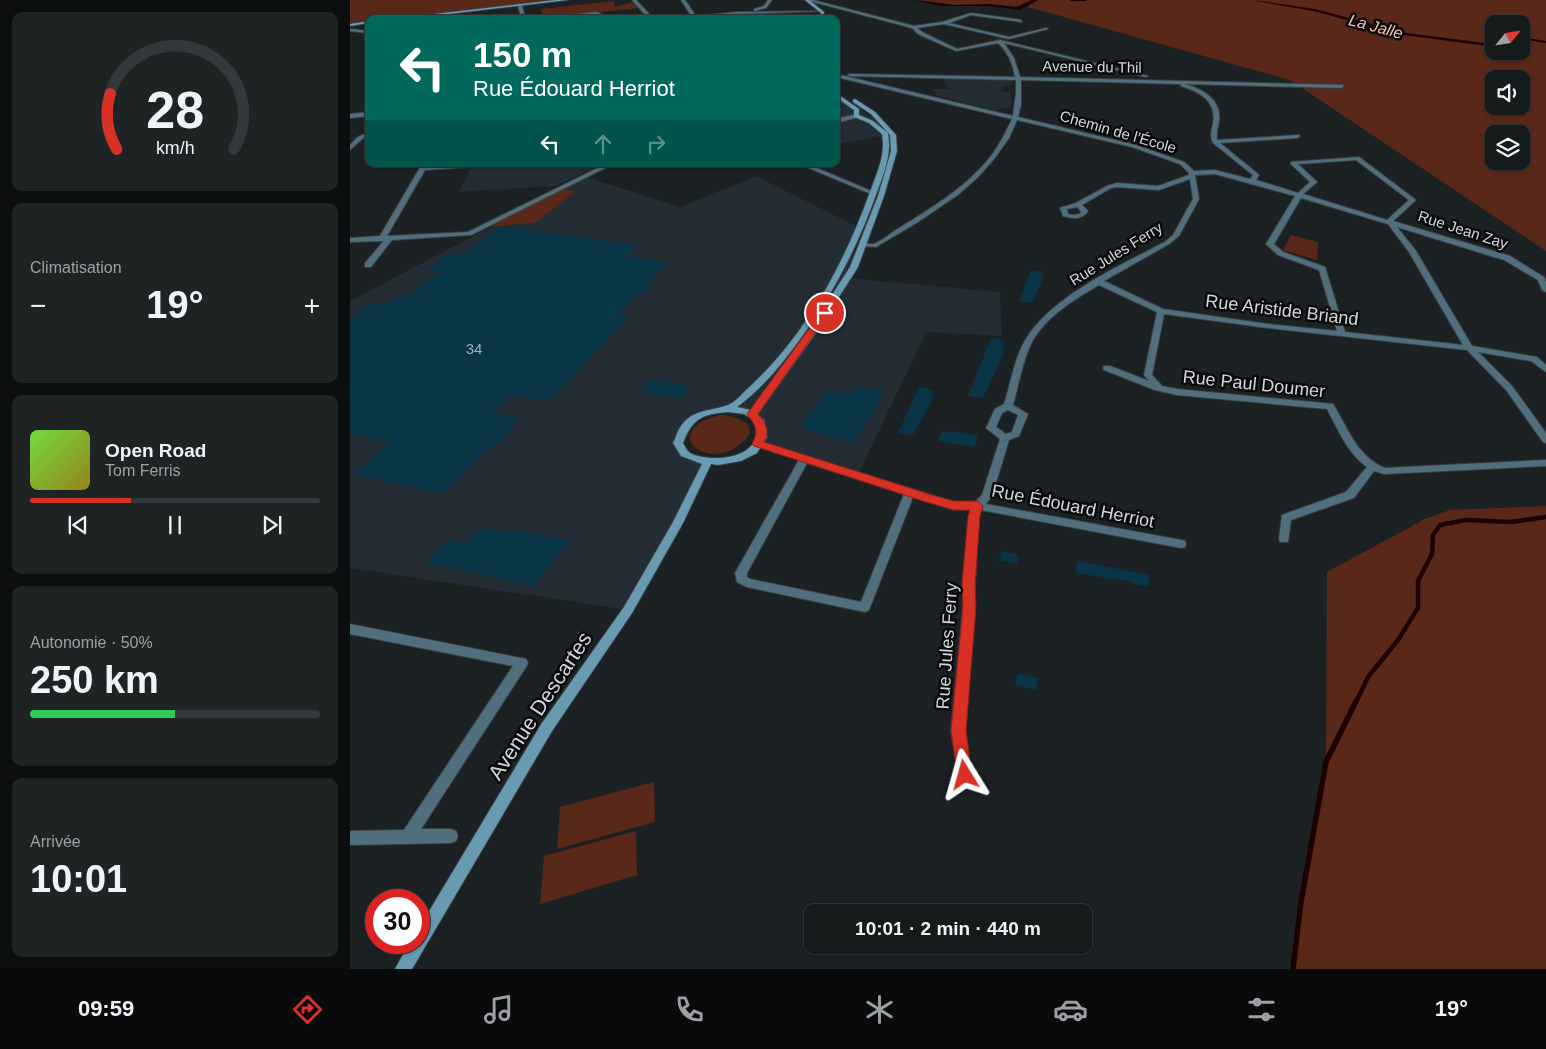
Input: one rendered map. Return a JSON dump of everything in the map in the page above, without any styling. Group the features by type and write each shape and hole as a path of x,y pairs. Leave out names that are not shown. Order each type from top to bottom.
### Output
{"main road":[{"path":"429,15 566,0"},
{"path":"808,0 821,12"},
{"path":"350,25 365,23"},
{"path":"728,409 752,414 762,426 762,434 758,444 751,451 718,463 707,463 685,454 679,441 680,435 695,419 706,413 728,409 744,399 792,344 850,252 873,193 888,141 885,133 840,92"},
{"path":"752,414 825,313 854,267 882,196 895,144 893,135 840,97"},
{"name":"Avenue Descartes","path":"403,969 547,727 628,610 678,523 707,463"}],"street":[{"path":"634,0 648,15"},
{"path":"683,0 693,15"},
{"path":"751,13 765,7 770,0"},
{"path":"808,0 914,27 943,23 971,14 1021,21"},
{"path":"520,5 522,15"},
{"path":"722,15 821,12 840,9"},
{"path":"578,15 597,13 602,15"},
{"path":"943,23 1009,38"},
{"path":"914,27 920,33 956,50 1046,29"},
{"path":"350,30 365,32"},
{"path":"864,245 874,246 931,211 984,167 1000,148 1016,117 1019,79 1006,47 999,41"},
{"path":"999,41 1146,76 1152,81"},
{"name":"Avenue du Thil","path":"840,75 1342,86"},
{"name":"Chemin de l'École","path":"840,75 1016,117 1159,154 1182,163 1192,174 1214,172 1252,181 1389,221"},
{"path":"1178,82 1211,97 1217,110 1212,135 1215,142 1251,169 1256,175 1252,181"},
{"path":"994,112 1018,108"},
{"path":"350,116 365,114"},
{"path":"840,120 864,114"},
{"path":"350,148 365,136"},
{"path":"1215,142 1297,136"},
{"path":"1342,334 1322,269 1313,263 1283,255 1273,249 1270,244 1300,194 1314,182 1293,163 1357,158 1413,200 1389,221 1416,259 1469,348 1509,388 1546,440"},
{"path":"368,265 385,239 423,167"},
{"path":"350,240 469,234 604,167"},
{"path":"809,167 873,193"},
{"path":"1078,205 1109,187 1117,185 1159,188 1192,174"},
{"name":"Rue Jules Ferry","path":"1005,438 991,428 998,411 1008,406 1030,339 1039,326 1097,282 1167,243 1176,236 1196,199 1192,174"},
{"name":"Rue Jean Zay","path":"1389,221 1507,258 1541,278 1546,290"},
{"name":"Rue Aristide Briand","path":"1097,282 1161,311 1469,348 1534,359 1546,368"},
{"name":"Rue Paul Doumer","path":"1161,311 1148,374 1159,388 1177,392 1330,406 1360,458 1371,468"},
{"path":"1107,368 1159,388"},
{"name":"Rue Jules Ferry","path":"1005,438 1016,434 1023,414 1008,406"},
{"name":"Rue Jules Ferry","path":"965,775 958,731 969,607 974,516 978,506 987,496 1005,438"},
{"name":"Rue Édouard Herriot","path":"758,444 954,506 978,506 1181,544"},
{"path":"804,460 741,573 741,580 747,583 865,608 909,493"},
{"path":"1284,539 1286,518 1350,495 1371,468 1384,471 1546,463"},
{"path":"350,629 522,663 408,836"},
{"path":"350,838 451,836"}],"shaded area":[{"path":"350,0 566,0 429,15 365,15 365,23 350,25"},
{"path":"920,0 1032,0 1016,7 1002,5 954,5"},
{"path":"1038,0 1546,0 1546,251 1290,80 1028,7"},
{"path":"614,1 615,7 633,2 638,8 572,15 543,15 541,9"},
{"path":"942,77 1013,81 1013,83 999,90 1011,93 1011,107 994,110 937,96 932,89 950,89"},
{"path":"840,94 885,127 890,135 840,143"},
{"path":"472,167 596,167 556,186 459,192"},
{"path":"756,176 856,226 854,267 847,278 1000,292 1002,336 926,332 857,477 758,444 762,434 753,414 718,410 695,419 680,435 685,453 707,463 628,610 350,568 350,301 586,177 680,207"},
{"path":"564,188 575,192 535,223 491,226"},
{"path":"1291,235 1318,242 1317,260 1283,250"},
{"path":"720,415 744,422 750,430 748,436 743,442 729,451 716,454 704,452 695,447 690,439 692,431 701,422"},
{"path":"1546,506 1546,969 1293,969 1301,902 1326,762 1327,572 1425,519 1450,510"},
{"path":"654,782 655,822 557,849 560,807"},
{"path":"636,831 637,875 540,904 544,856"}],"water":[{"path":"913,0 954,5 990,4 1016,7 1032,0 1038,0 1020,10 987,6 942,6"},
{"path":"1252,0 1315,9 1406,33 1485,43 1485,46 1396,34 1318,12"}],"building":[{"path":"500,227 637,245 625,256 667,262 649,281 647,289 637,295 617,315 629,317 549,401 510,395 491,413 518,418 502,440 485,451 446,491 439,493 354,474 391,442 350,434 350,320 375,302 389,304 401,295 408,296 440,272 427,270 449,254 462,256"},
{"path":"1031,270 1043,271 1041,277 1043,278 1032,303 1019,301"},
{"path":"991,338 1004,340 1002,347 1005,348 998,366 983,398 968,396"},
{"path":"654,380 691,386 681,399 641,391 649,381"},
{"path":"856,387 884,391 877,406 853,442 807,430 803,424 828,390 850,395"},
{"path":"919,387 934,390 930,397 933,398 913,435 898,433"},
{"path":"942,431 955,433 956,431 978,436 974,447 938,441"},
{"path":"481,528 502,532 524,532 569,541 534,586 426,562 447,540 466,544"},
{"path":"1002,551 1019,555 1017,564 999,560"},
{"path":"1078,561 1149,575 1148,587 1133,584 1133,582 1076,573"},
{"path":"1018,673 1038,678 1036,690 1015,685"}],"waterway":[{"name":"La Jalle","path":"1071,0 1086,0"},
{"path":"1530,39 1546,42"},
{"path":"1356,702 1368,677 1398,640 1418,608 1418,581 1432,554 1433,535 1440,525 1466,520 1511,522 1546,517"},
{"path":"1293,969 1301,902 1326,762 1356,701"}],"route":[{"path":"825,313 752,414 759,420 762,426 761,439 758,444 857,477 954,506 978,506 974,516 969,607 958,731 965,775"}]}
